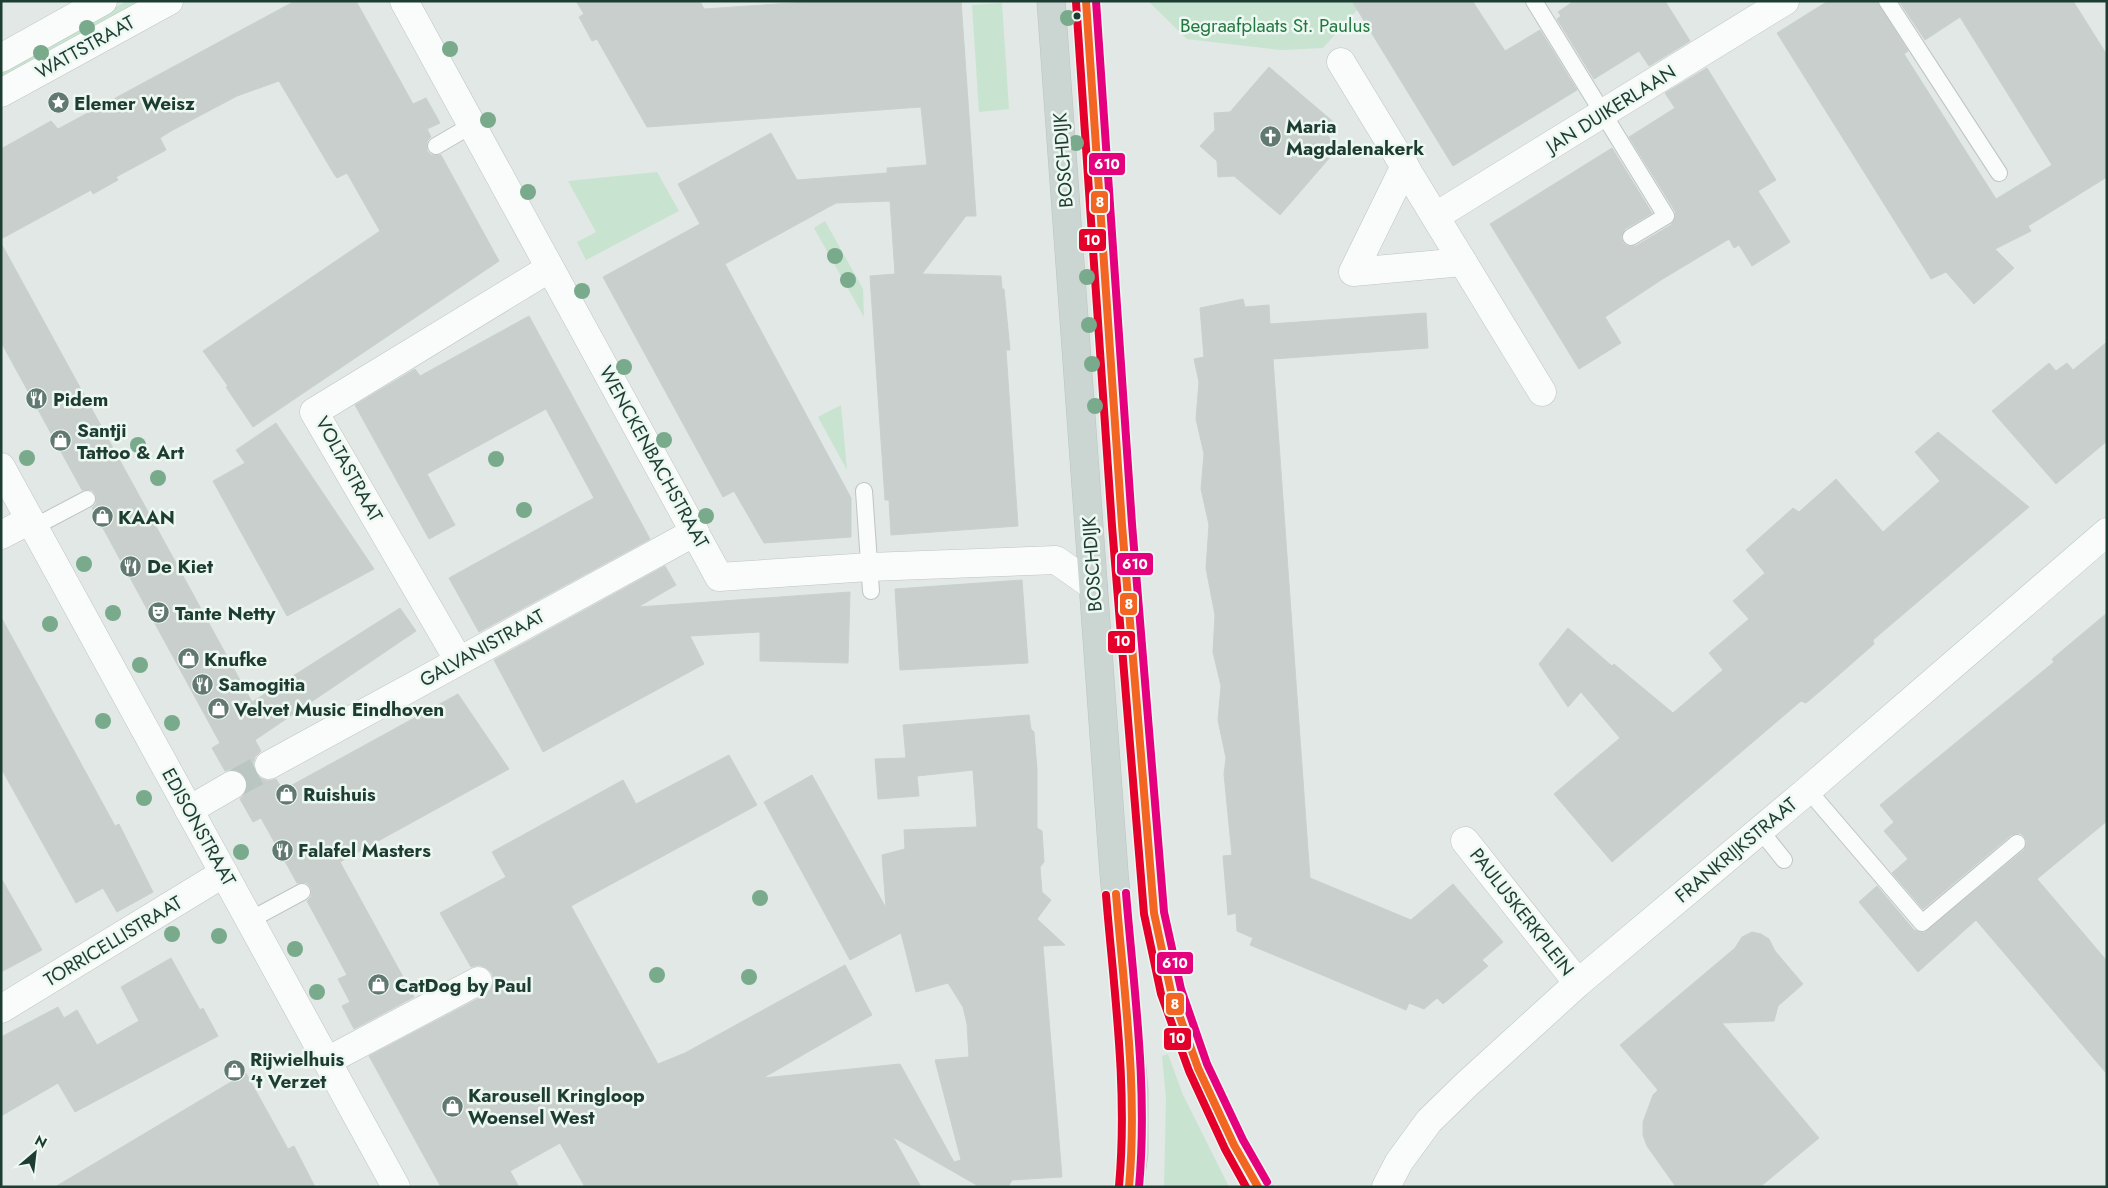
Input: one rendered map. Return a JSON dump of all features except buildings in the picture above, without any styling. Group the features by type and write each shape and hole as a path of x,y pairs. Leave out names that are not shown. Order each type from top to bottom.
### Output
{"main road":[{"name":"BOSCHDIJK","path":"1051,1 1121,962 1134,1091 1134,1153 1130,1187"},
{"name":"BOSCHDIJK","path":"1086,1 1122,525 1154,913 1171,992 1198,1068 1234,1145 1258,1187"}],"street":[{"name":"WATTSTRAAT","path":"1,58 103,1"},
{"name":"WATTSTRAAT","path":"1,93 169,1"},
{"name":"WENCKENBACHSTRAAT","path":"404,1 719,577 870,579 1056,560 1094,586"},
{"name":"JAN DUIKERLAAN","path":"1436,216 1785,1"},
{"path":"1341,62 1542,392"},
{"path":"1404,166 1354,272 1463,262"},
{"name":"VOLTASTRAAT","path":"459,660 314,412 550,268"},
{"name":"EDISONSTRAAT","path":"1,467 396,1187"},
{"path":"1,536 32,523"},
{"name":"GALVANISTRAAT","path":"269,765 695,532"},
{"name":"FRANKRIJKSTRAAT","path":"1386,1187 1399,1162 1429,1121 1578,983 1808,790 2107,532"},
{"path":"189,810 232,785"},
{"name":"PAULUSKERKPLEIN","path":"1465,841 1578,983"},
{"name":"TORRICELLISTRAAT","path":"1,1009 224,873"},
{"path":"327,1061 478,981"}],"lane":[{"path":"1534,1 1666,216 1631,237"},
{"path":"1887,1 1999,173"},
{"path":"436,146 472,125"},
{"path":"864,491 870,579"},
{"path":"32,523 87,499"},
{"path":"1808,790 1922,923 2017,843"},
{"path":"1760,830 1784,860"},
{"path":"250,920 302,892"}],"green space":[{"path":"127,1 147,1 1,80 1,70"},
{"name":"Begraafplaats St. Paulus","path":"1148,1 1365,1 1323,48 1281,50 1187,39"},
{"path":"1002,3 1009,109 979,112 972,5"},
{"path":"657,172 679,211 586,260 577,242 596,232 568,181"},
{"path":"825,221 863,289 864,317 814,228"},
{"path":"841,405 847,470 818,417"},
{"path":"1168,1054 1183,1095 1229,1187 1164,1187 1166,1098 1162,1056"}],"tunnel":[{"path":"232,785 269,765"}],"transit line":[{"name":"8","path":"1086,1 1122,525 1154,913 1171,992 1198,1068 1234,1145 1258,1187"},
{"name":"610","path":"1096,1 1132,524 1164,912 1181,989 1207,1064 1243,1140 1267,1182"},
{"name":"10","path":"1076,2 1112,526 1144,914 1161,994 1189,1071 1225,1149 1246,1187"},
{"name":"610","path":"1126,893 1141,1076 1142,1113 1139,1187"},
{"name":"8","path":"1116,894 1131,1077 1132,1113 1129,1187"},
{"name":"10","path":"1106,895 1121,1076 1122,1113 1119,1186"}],"place":[{"name":"Elemer Weisz","path":"58,103"},
{"name":"Maria Magdalenakerk","path":"1270,137"},
{"name":"Pidem","path":"37,399"},
{"name":"Santji Tattoo & Art","path":"61,441"},
{"name":"KAAN","path":"102,517"},
{"name":"De Kiet","path":"131,566"},
{"name":"Tante Netty","path":"159,613"},
{"name":"Knufke","path":"188,659"},
{"name":"Samogitia","path":"202,684"},
{"name":"Velvet Music Eindhoven","path":"218,709"},
{"name":"Ruishuis","path":"287,794"},
{"name":"Falafel Masters","path":"282,850"},
{"name":"CatDog by Paul","path":"379,985"},
{"name":"Rijwielhuis ‘t Verzet","path":"234,1070"},
{"name":"Karousell Kringloop Woensel West","path":"452,1106"}]}
